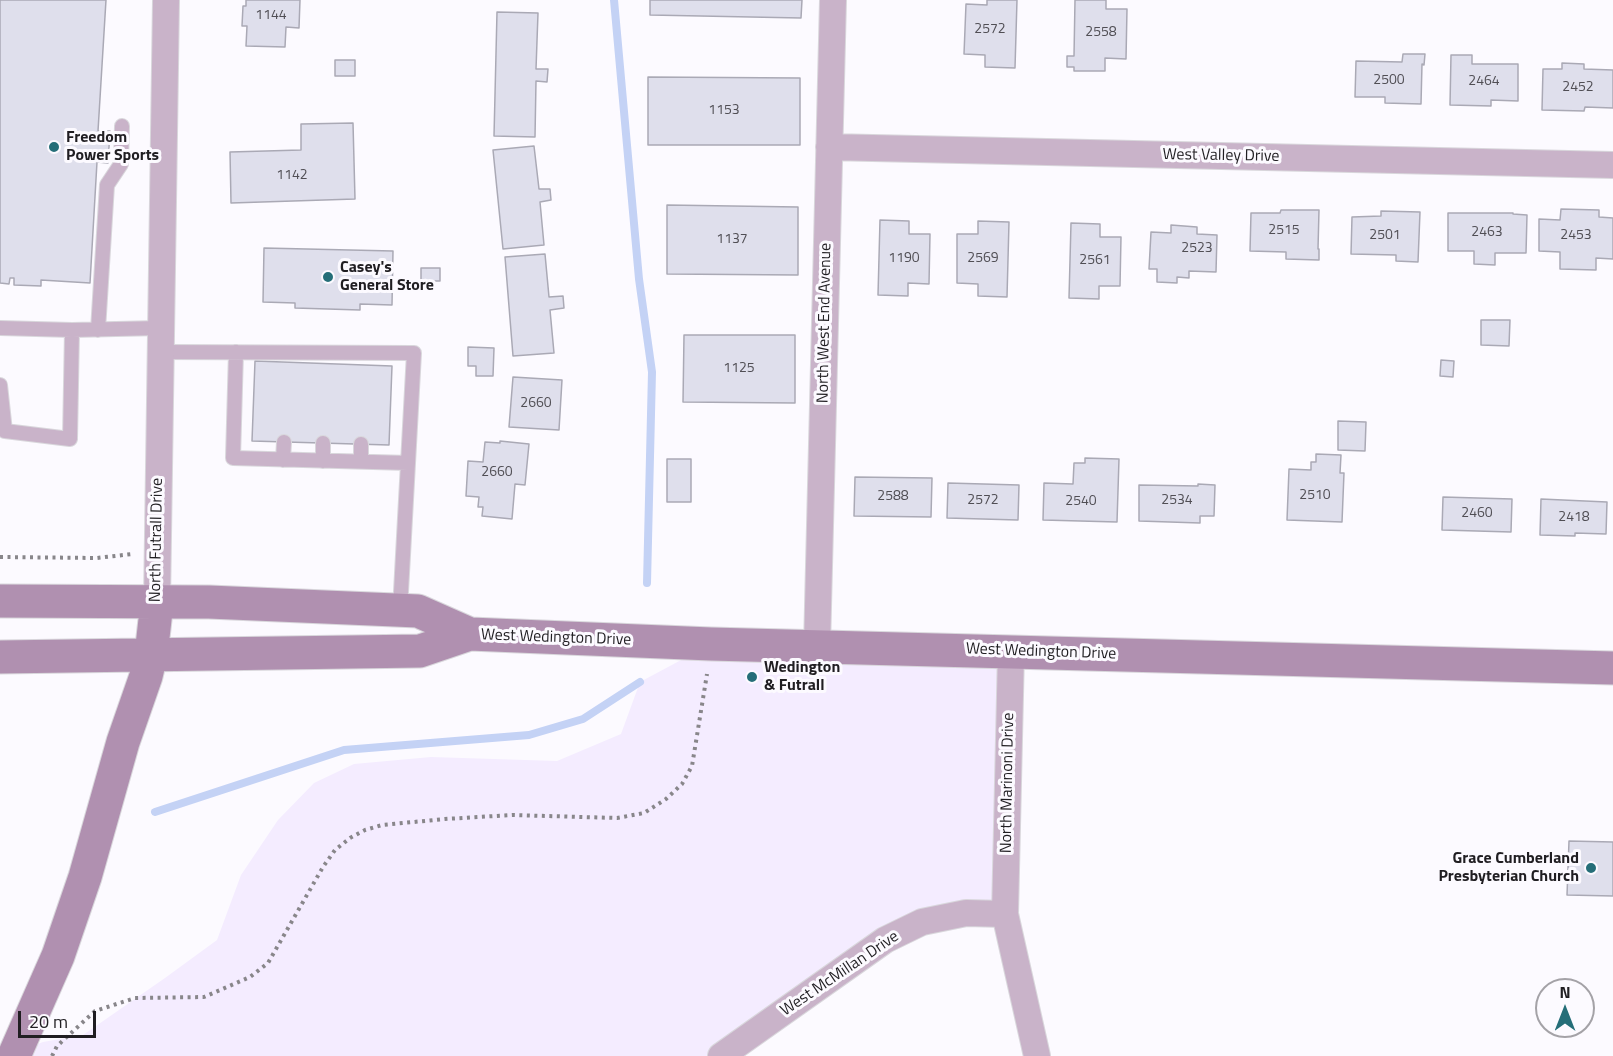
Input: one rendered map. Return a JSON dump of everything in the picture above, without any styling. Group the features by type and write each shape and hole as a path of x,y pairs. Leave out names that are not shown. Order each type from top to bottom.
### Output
{"main road":[{"name":"West Wedington Drive","path":"0,601 209,602 418,611 470,634"},
{"name":"North Futrall Drive","path":"14,1056 58,956 77,900 123,742 146,676 151,655 157,602"},
{"name":"West Wedington Drive","path":"0,657 420,651 470,634 711,644 1613,668"}],"street":[{"name":"North Futrall Drive","path":"157,602 166,0"},
{"name":"North West End Avenue","path":"817,646 833,0"},
{"name":"West Valley Drive","path":"829,147 1613,165"},
{"name":"North Marinoni Drive","path":"1011,651 1005,914 1037,1056"},
{"name":"West McMillan Drive","path":"721,1056 885,940 922,922 966,913 1005,914"}],"lane":[{"path":"98,330 107,185 121,164 122,126"},
{"path":"0,328 98,330 236,352 286,357 362,359 414,353 400,610"},
{"path":"0,385 5,431 70,439 72,330"},
{"path":"236,352 233,458 408,463"},
{"path":"283,460 284,442"},
{"path":"323,443 323,461"},
{"path":"361,444 361,461"}],"path":[{"path":"0,557 97,558 157,551"},
{"path":"52,1056 57,1046 95,1011 135,998 204,997 250,977 268,963 335,850 364,830 382,825 445,819 512,815 616,818 644,813 666,799 682,784 692,766 711,644"}],"shaded area":[{"path":"711,644 1011,651 1005,914 922,922 721,1056 7,1056 43,1042 83,1035 217,940 241,875 278,820 314,783 354,764 431,757 557,761 621,734 640,682"}],"building":[{"name":"Freedom Power Sports","path":"0,0 106,0 98,131 110,131 108,163 97,162 90,283 41,280 41,286 14,285 14,278 10,278 9,284 0,283"},
{"path":"246,0 300,0 299,28 286,27 285,47 246,46 247,26 242,26 243,6 246,6"},
{"path":"650,0 802,0 801,18 650,15"},
{"path":"987,0 1017,0 1015,68 985,67 985,55 964,54 966,4 987,5"},
{"path":"1075,0 1106,0 1106,9 1127,9 1126,59 1105,58 1105,71 1074,71 1074,67 1067,67 1067,56 1074,56"},
{"path":"497,12 538,13 536,69 548,69 547,82 536,81 535,137 494,136"},
{"path":"1403,54 1425,54 1424,65 1422,64 1421,104 1385,103 1385,97 1355,97 1356,61 1402,62"},
{"path":"1451,55 1472,55 1472,64 1518,64 1518,101 1491,100 1491,106 1450,105"},
{"path":"335,60 355,60 355,76 335,76"},
{"path":"1562,63 1584,64 1584,69 1613,70 1613,108 1585,107 1584,111 1542,110 1543,69 1562,69"},
{"path":"648,77 800,78 800,145 648,145"},
{"path":"353,123 355,199 231,203 230,152 301,150 301,124"},
{"path":"534,146 539,189 550,189 551,200 540,202 544,245 503,249 493,150"},
{"path":"667,205 798,207 798,275 667,274"},
{"path":"1561,209 1599,210 1599,217 1613,218 1613,259 1596,258 1596,270 1560,269 1560,252 1539,251 1539,219 1560,220"},
{"path":"1281,210 1319,210 1319,260 1286,259 1286,252 1250,251 1251,213 1280,213"},
{"path":"1381,211 1420,212 1418,262 1396,261 1396,255 1351,254 1352,217 1381,216"},
{"path":"1448,213 1527,215 1526,253 1495,253 1495,265 1474,264 1474,251 1448,251"},
{"path":"880,220 909,221 909,234 930,234 929,284 908,283 908,296 878,295"},
{"path":"978,221 1009,222 1007,297 978,296 978,284 957,283 957,234 978,234"},
{"path":"1071,223 1100,224 1100,237 1121,237 1120,286 1099,286 1099,299 1069,298"},
{"path":"1171,225 1197,227 1197,234 1217,235 1216,272 1189,271 1189,278 1177,277 1177,283 1157,282 1157,269 1149,269 1151,232 1171,233"},
{"name":"Casey's General Store","path":"264,248 393,251 392,305 360,304 360,310 295,308 295,303 263,302"},
{"path":"545,254 549,297 563,296 564,308 550,310 554,353 513,356 505,257"},
{"path":"421,268 440,268 440,281 421,281"},
{"path":"1481,320 1510,320 1509,346 1481,345"},
{"path":"684,335 795,335 795,403 683,402"},
{"path":"468,347 494,348 493,376 476,376 476,366 468,366"},
{"path":"1441,360 1454,361 1453,377 1440,376"},
{"path":"255,361 392,366 389,445 252,441"},
{"path":"513,377 562,380 559,430 509,427"},
{"path":"1338,421 1366,422 1365,451 1338,450"},
{"path":"500,441 529,444 525,485 515,484 512,519 482,516 483,507 478,507 479,497 466,496 468,461 483,462 485,442 500,443"},
{"path":"1316,454 1341,455 1340,473 1344,473 1342,522 1287,520 1289,469 1311,470 1311,462 1316,462"},
{"path":"1085,458 1119,459 1117,522 1043,520 1044,483 1073,484 1074,463 1085,463"},
{"path":"667,459 691,459 691,502 667,502"},
{"path":"855,477 932,478 931,517 854,516"},
{"path":"948,483 1019,485 1018,520 947,518"},
{"path":"1198,484 1215,485 1214,516 1200,516 1200,523 1139,521 1139,485 1198,486"},
{"path":"1443,497 1512,499 1511,532 1442,530"},
{"path":"1541,499 1607,502 1606,534 1540,535"},
{"name":"Grace Cumberland Presbyterian Church","path":"1569,841 1613,842 1613,896 1567,895"}],"waterway":[{"path":"614,0 639,279 652,372 647,583"},
{"path":"155,812 344,750 529,735 583,719 640,682"}],"place":[{"name":"Freedom Power Sports","path":"54,147"},
{"name":"Casey's General Store","path":"328,277"},
{"name":"Wedington & Futrall","path":"752,677"},
{"name":"Grace Cumberland Presbyterian Church","path":"1591,868"}]}
